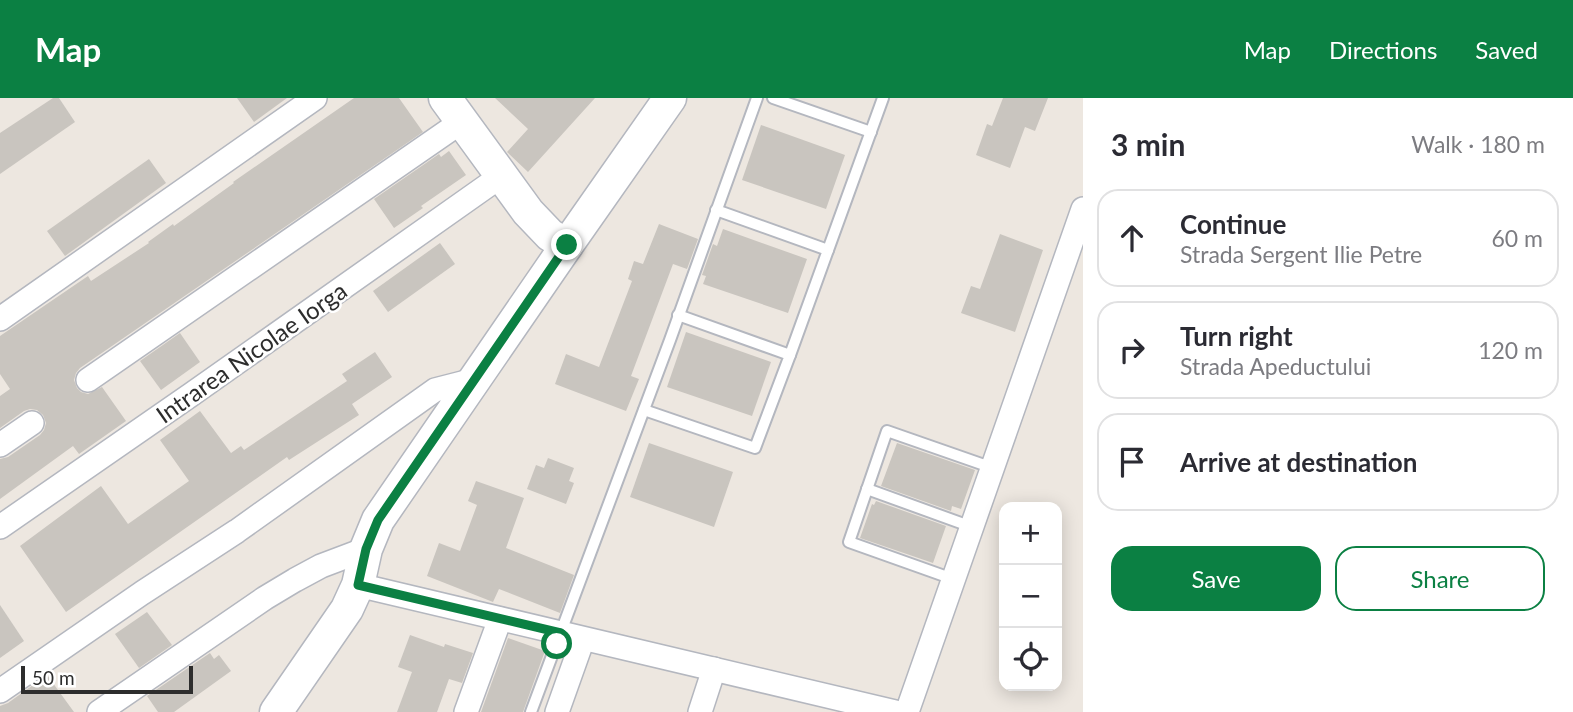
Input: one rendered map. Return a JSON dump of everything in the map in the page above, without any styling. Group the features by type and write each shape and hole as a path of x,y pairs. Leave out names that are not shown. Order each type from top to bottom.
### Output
{"street":[{"path":"0,319 315,98"},
{"path":"276,712 347,609 358,585 366,549 378,520 670,98"},
{"path":"88,380 453,110 537,223 567,245"},
{"name":"Intrarea Nicolae Iorga","path":"0,527 501,176"},
{"path":"907,712 1083,209"},
{"path":"0,691 237,531 435,390 474,380"},
{"path":"0,445 32,423"},
{"path":"99,712 265,598 321,566 366,549"},
{"path":"358,585 894,712"},
{"path":"466,712 499,619"},
{"path":"557,712 572,636"},
{"path":"699,712 714,669"}],"lane":[{"path":"531,712 572,636 644,410 757,98"},
{"path":"773,98 871,132"},
{"path":"644,410 755,448 883,98"},
{"path":"716,211 828,250"},
{"path":"678,315 789,355"},
{"path":"953,579 849,542 887,431 993,468"},
{"path":"867,489 972,527"}],"building":[{"path":"53,98 59,98 75,122 0,174 0,133"},
{"path":"237,98 287,98 254,122"},
{"path":"354,98 399,98 423,132 80,368 74,380 77,388 88,394 102,387 126,421 79,454 73,446 0,499 0,459 8,457 40,435 46,423 43,415 30,409 0,428 0,396 10,389 0,374 0,336 88,276 91,281 149,243"},
{"path":"495,98 595,98 528,172 507,152 528,129"},
{"path":"1003,98 1048,98 1035,131 1025,127 1010,168 976,155 987,124 992,126"},
{"path":"761,125 845,155 826,209 742,180"},
{"path":"449,151 466,175 394,228 374,199 439,154 441,157"},
{"path":"149,159 166,183 65,256 47,231"},
{"path":"659,224 698,239 687,269 673,264 631,376 639,379 626,411 555,384 566,354 599,367 632,281 628,279 634,261 643,264"},
{"path":"723,229 807,259 788,313 703,284 706,276 702,275 713,244 717,246"},
{"path":"1000,234 1043,250 1015,332 961,313 971,286 980,289"},
{"path":"440,243 455,264 388,312 373,291"},
{"path":"686,332 771,362 752,416 667,387"},
{"path":"180,333 200,362 161,390 140,361"},
{"path":"375,352 392,377 352,404 359,415 289,460 287,457 66,612 20,546 101,486 128,524 189,481 160,440 200,411 231,453 241,446 244,450 347,381 342,374"},
{"path":"649,443 733,472 714,527 630,497"},
{"path":"897,443 975,470 961,509 952,506 951,511 881,486"},
{"path":"548,458 574,468 569,481 574,483 566,504 527,489 536,465 544,468"},
{"path":"476,481 524,498 506,548 574,575 560,613 499,589 493,602 427,576 439,543 460,551 477,505 468,501"},
{"path":"876,501 946,526 933,563 860,538 872,504"},
{"path":"0,605 24,641 0,658"},
{"path":"147,612 172,645 139,668 115,634"},
{"path":"410,635 444,647 445,644 473,653 462,683 449,679 437,712 397,712 412,672 398,667"},
{"path":"508,638 545,651 523,712 481,712"},
{"path":"210,653 214,659 219,655 231,671 174,712 158,712 147,696"},
{"path":"47,675 74,712 0,712 0,706"}],"route":[{"path":"557,644 561,633 358,585 366,549 378,520 567,245"}]}
